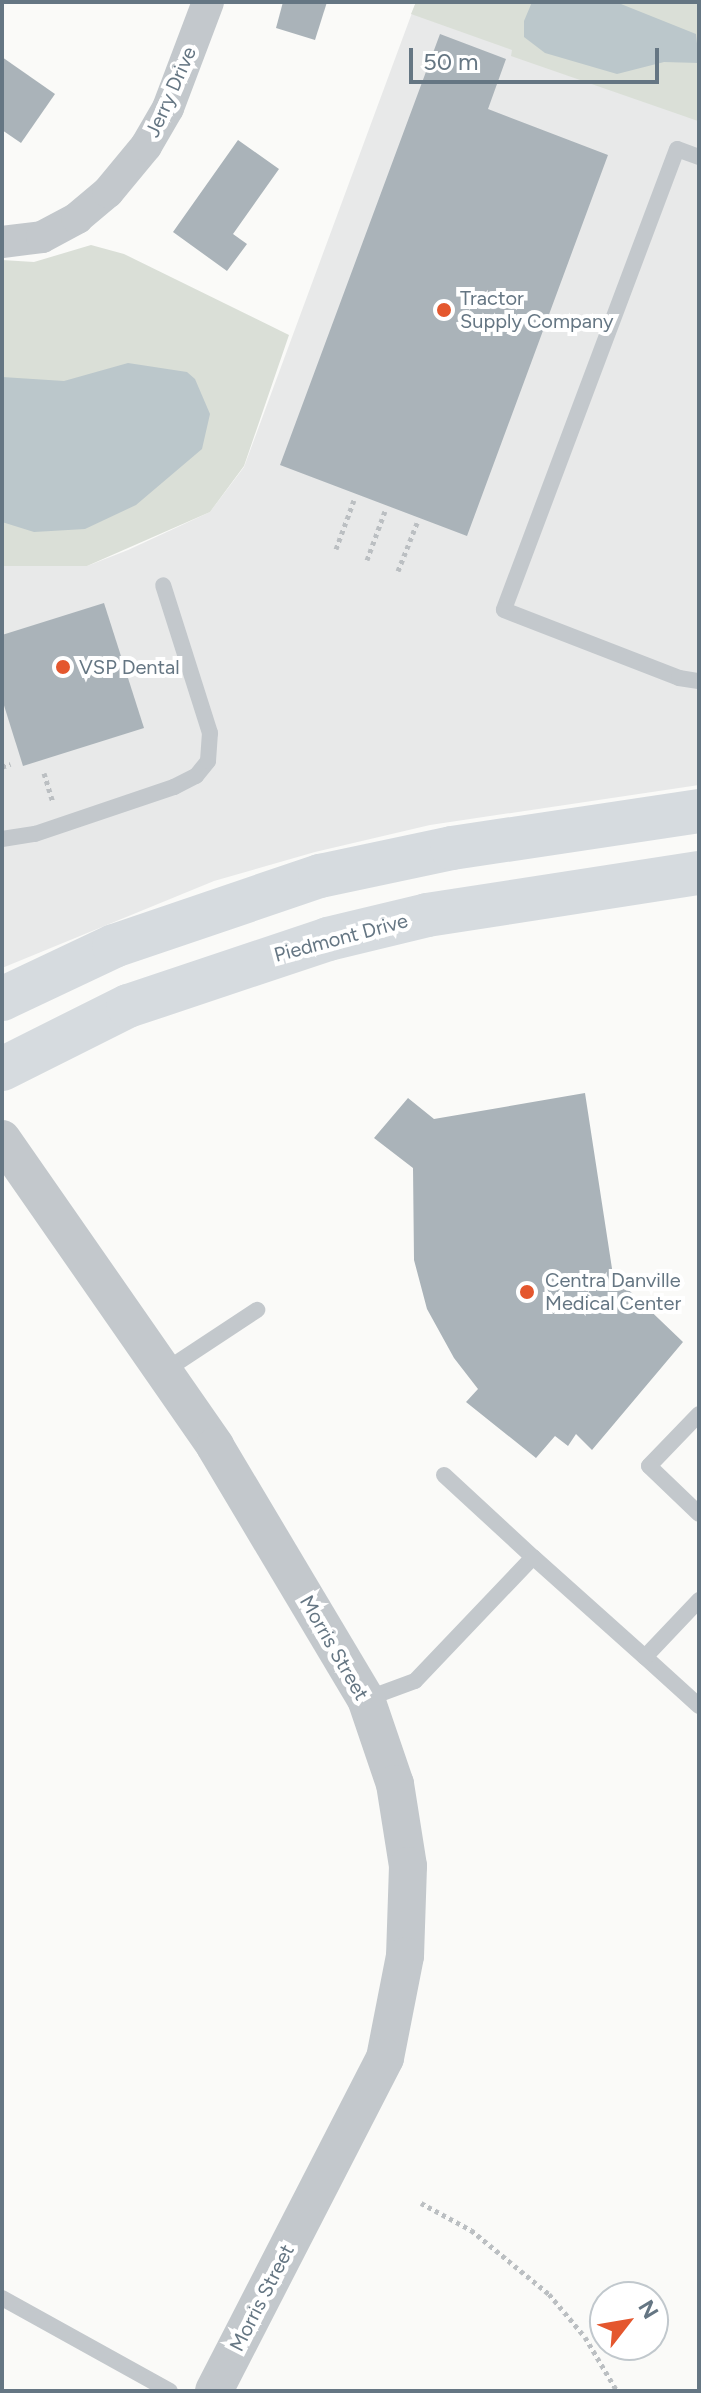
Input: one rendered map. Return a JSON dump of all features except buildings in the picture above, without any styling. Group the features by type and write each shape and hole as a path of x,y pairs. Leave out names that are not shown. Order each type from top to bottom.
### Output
{"main road":[{"path":"2,999 114,946 320,876 452,848 699,811"},
{"name":"Piedmont Drive","path":"2,1069 142,1001 328,939 427,915 699,873"}],"street":[{"name":"Jerry Drive","path":"2,242 42,237 77,218 108,192 146,146 168,108 208,2"},
{"name":"Morris Street","path":"2,1139 215,1446 366,1699 395,1784 408,1866 405,1956 385,2058 214,2391"}],"lane":[{"path":"699,157 677,149 504,610 679,678 699,681"},
{"path":"2,839 35,834 174,787 196,776 208,761 210,733 163,585"},
{"path":"163,1372 257,1310"},
{"path":"699,1414 649,1466 699,1514"},
{"path":"444,1475 699,1706"},
{"path":"366,1699 415,1681 533,1557"},
{"path":"645,1657 699,1600"},
{"path":"2,2298 170,2391"}],"path":[{"path":"336,549 354,500"},
{"path":"367,560 385,511"},
{"path":"398,571 417,523"},
{"path":"2,767 10,764"},
{"path":"421,2203 471,2230 549,2294 585,2337 617,2391"}],"shaded area":[{"path":"416,2 699,2 699,785 430,825 315,852 214,881 2,968 2,566 87,566 128,550 210,512 244,467"},
{"path":"416,2 699,2 698,121 511,56 512,50 411,14"},
{"path":"532,2 616,2 696,34 699,63 664,62 617,74 545,53 524,37 524,21"},
{"path":"91,245 124,254 289,335 244,466 210,512 87,566 2,566 2,260 34,262"},
{"path":"128,363 187,372 195,379 210,414 202,449 136,505 85,529 34,532 2,522 2,377 64,381"}],"place":[{"name":"Tractor Supply Company","path":"444,310"},
{"name":"VSP Dental","path":"63,667"},
{"name":"Centra Danville Medical Center","path":"527,1292"}]}
